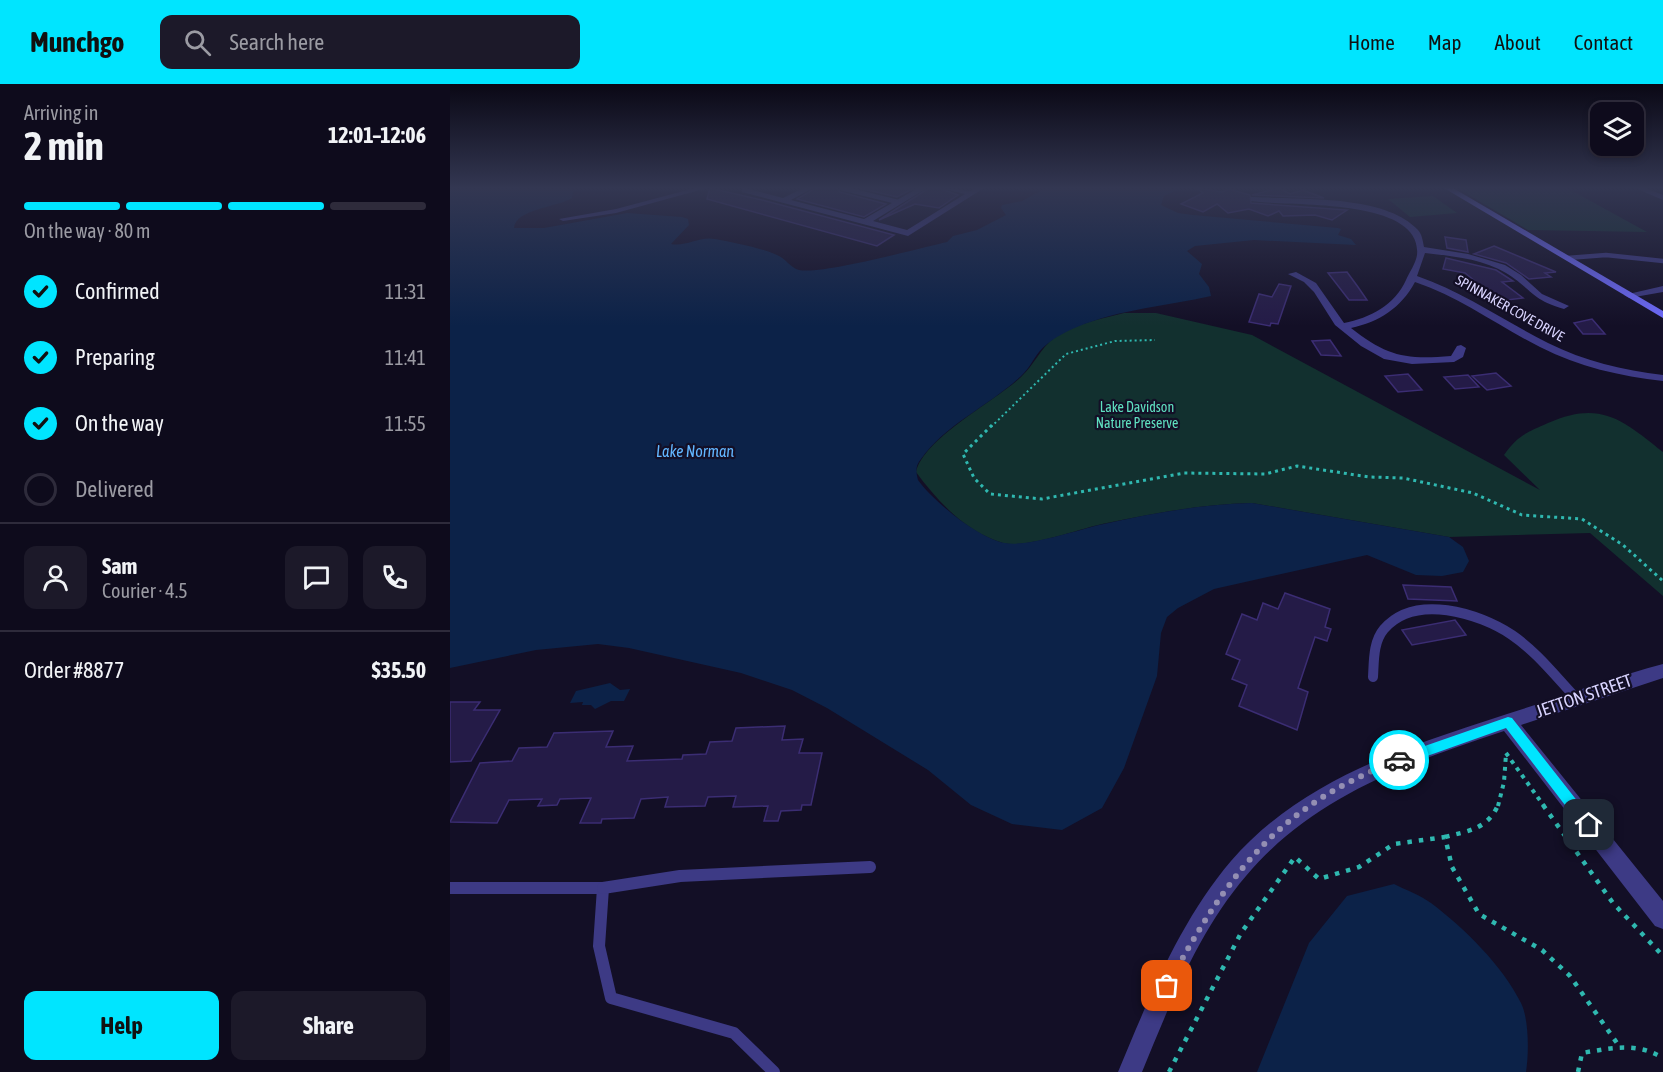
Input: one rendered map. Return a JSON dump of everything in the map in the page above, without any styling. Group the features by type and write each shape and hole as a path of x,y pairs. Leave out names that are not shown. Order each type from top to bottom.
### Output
{"main road":[{"path":"1526,234 1663,315"}],"street":[{"path":"1343,326 1375,318 1390,309 1413,278 1423,258 1423,250 1415,234"},
{"path":"1423,250 1455,254 1505,269 1541,299 1564,306"},
{"path":"1293,274 1308,279 1320,292 1332,315 1376,353 1407,362 1454,359 1460,356 1461,348"},
{"name":"SPINNAKER COVE DRIVE","path":"1413,278 1460,295 1528,336 1568,356 1598,367 1663,378"},
{"path":"1629,295 1663,289"},
{"name":"JETTON STREET","path":"1130,1072 1167,986 1208,913 1239,868 1295,816 1349,782 1450,741 1663,671"},
{"path":"1508,722 1663,918"}],"lane":[{"path":"1567,258 1606,255 1663,261"},
{"path":"1373,677 1377,639 1382,630 1393,620 1416,611 1443,609 1488,622 1511,634 1577,699"},
{"path":"450,888 603,888 680,876 870,867"},
{"path":"603,888 600,946 610,998 734,1033 774,1072"}],"path":[{"path":"1155,340 1115,341 1066,354 963,454 974,478 990,494 1042,500 1184,473 1265,474 1297,466 1369,477 1403,478 1473,493 1522,515 1582,519 1623,545 1663,581"},
{"path":"1169,1072 1241,933 1295,857 1319,879 1359,867 1394,844 1445,837 1484,825 1499,804 1506,776 1508,722"},
{"path":"1506,753 1613,903 1663,956"},
{"path":"1445,837 1452,867 1479,914 1542,950 1570,976 1619,1046"},
{"path":"1578,1072 1582,1053 1619,1046 1650,1049 1663,1058"}],"green space":[{"name":"Lake Davidson Nature Preserve","path":"1124,313 1156,313 1252,335 1540,490 1504,455 1518,439 1548,423 1582,413 1610,416 1622,422 1663,452 1663,596 1590,533 1449,537 1252,503 1195,507 1158,513 1102,524 1052,538 1013,544 990,538 965,524 943,505 916,472 922,459 946,433 1021,377 1054,338 1078,326"}],"water":[{"name":"Lake Norman","path":"450,234 680,234 671,244 715,239 755,247 783,258 799,270 811,270 828,269 894,255 947,242 953,236 961,234 1338,234 1351,239 1356,245 1254,240 1195,246 1187,251 1202,264 1199,274 1209,287 1211,296 1110,316 1056,337 1039,352 1020,377 955,425 931,447 918,464 916,472 918,480 957,518 994,540 1005,543 1038,541 1099,525 1175,510 1252,503 1449,537 1463,547 1469,561 1463,572 1442,576 1416,575 1367,555 1214,589 1178,608 1167,617 1161,633 1157,676 1124,768 1102,808 1062,830 1012,824 971,805 928,770 827,708 792,690 741,673 629,648 598,644 536,650 450,668"},
{"path":"610,683 620,690 630,689 624,701 611,701 595,709 591,705 582,705 583,702 570,703 576,691"},
{"path":"1394,884 1422,897 1444,913 1481,948 1504,975 1521,1003 1526,1018 1528,1046 1526,1072 1257,1072 1309,943 1347,896"}],"building":[{"path":"834,234 894,235 877,246"},
{"path":"1445,237 1466,240 1468,252 1447,248"},
{"path":"1494,246 1556,272 1545,273 1551,277 1529,279 1506,263 1474,254"},
{"path":"1446,258 1496,270 1513,281 1502,282 1523,298 1499,301 1465,273 1443,269"},
{"path":"1347,272 1367,300 1349,300 1328,273"},
{"path":"1279,284 1291,286 1278,324 1271,323 1270,326 1249,322 1259,294 1272,297"},
{"path":"1592,319 1605,334 1583,334 1574,323"},
{"path":"1330,340 1341,356 1321,355 1312,341"},
{"path":"1496,373 1511,386 1487,390 1472,376"},
{"path":"1408,374 1422,390 1398,392 1385,376"},
{"path":"1468,375 1479,387 1455,389 1444,377"},
{"path":"1403,585 1451,587 1457,601 1408,599"},
{"path":"1285,593 1330,609 1325,627 1331,629 1327,641 1315,637 1298,688 1308,692 1297,730 1239,706 1247,685 1232,679 1240,660 1226,654 1242,614 1257,620 1263,603 1278,609"},
{"path":"1455,620 1466,635 1412,645 1402,630"},
{"path":"450,702 480,702 474,710 500,710 471,761 450,762"},
{"path":"785,726 782,740 803,739 799,753 822,753 811,805 802,805 801,810 781,811 778,821 764,821 768,806 733,807 736,796 708,797 705,806 665,807 668,797 641,799 634,818 602,819 601,823 580,823 591,798 560,799 557,805 538,806 542,799 509,800 497,823 450,822 480,763 512,761 519,748 547,747 554,733 613,731 606,747 633,746 627,761 682,759 683,755 706,754 710,742 732,741 736,728"}],"way so far":[{"path":"1167,986 1193,938 1226,886 1239,868 1269,838 1295,816 1349,782 1399,760"}],"route":[{"path":"1399,760 1508,722 1589,825"}]}
